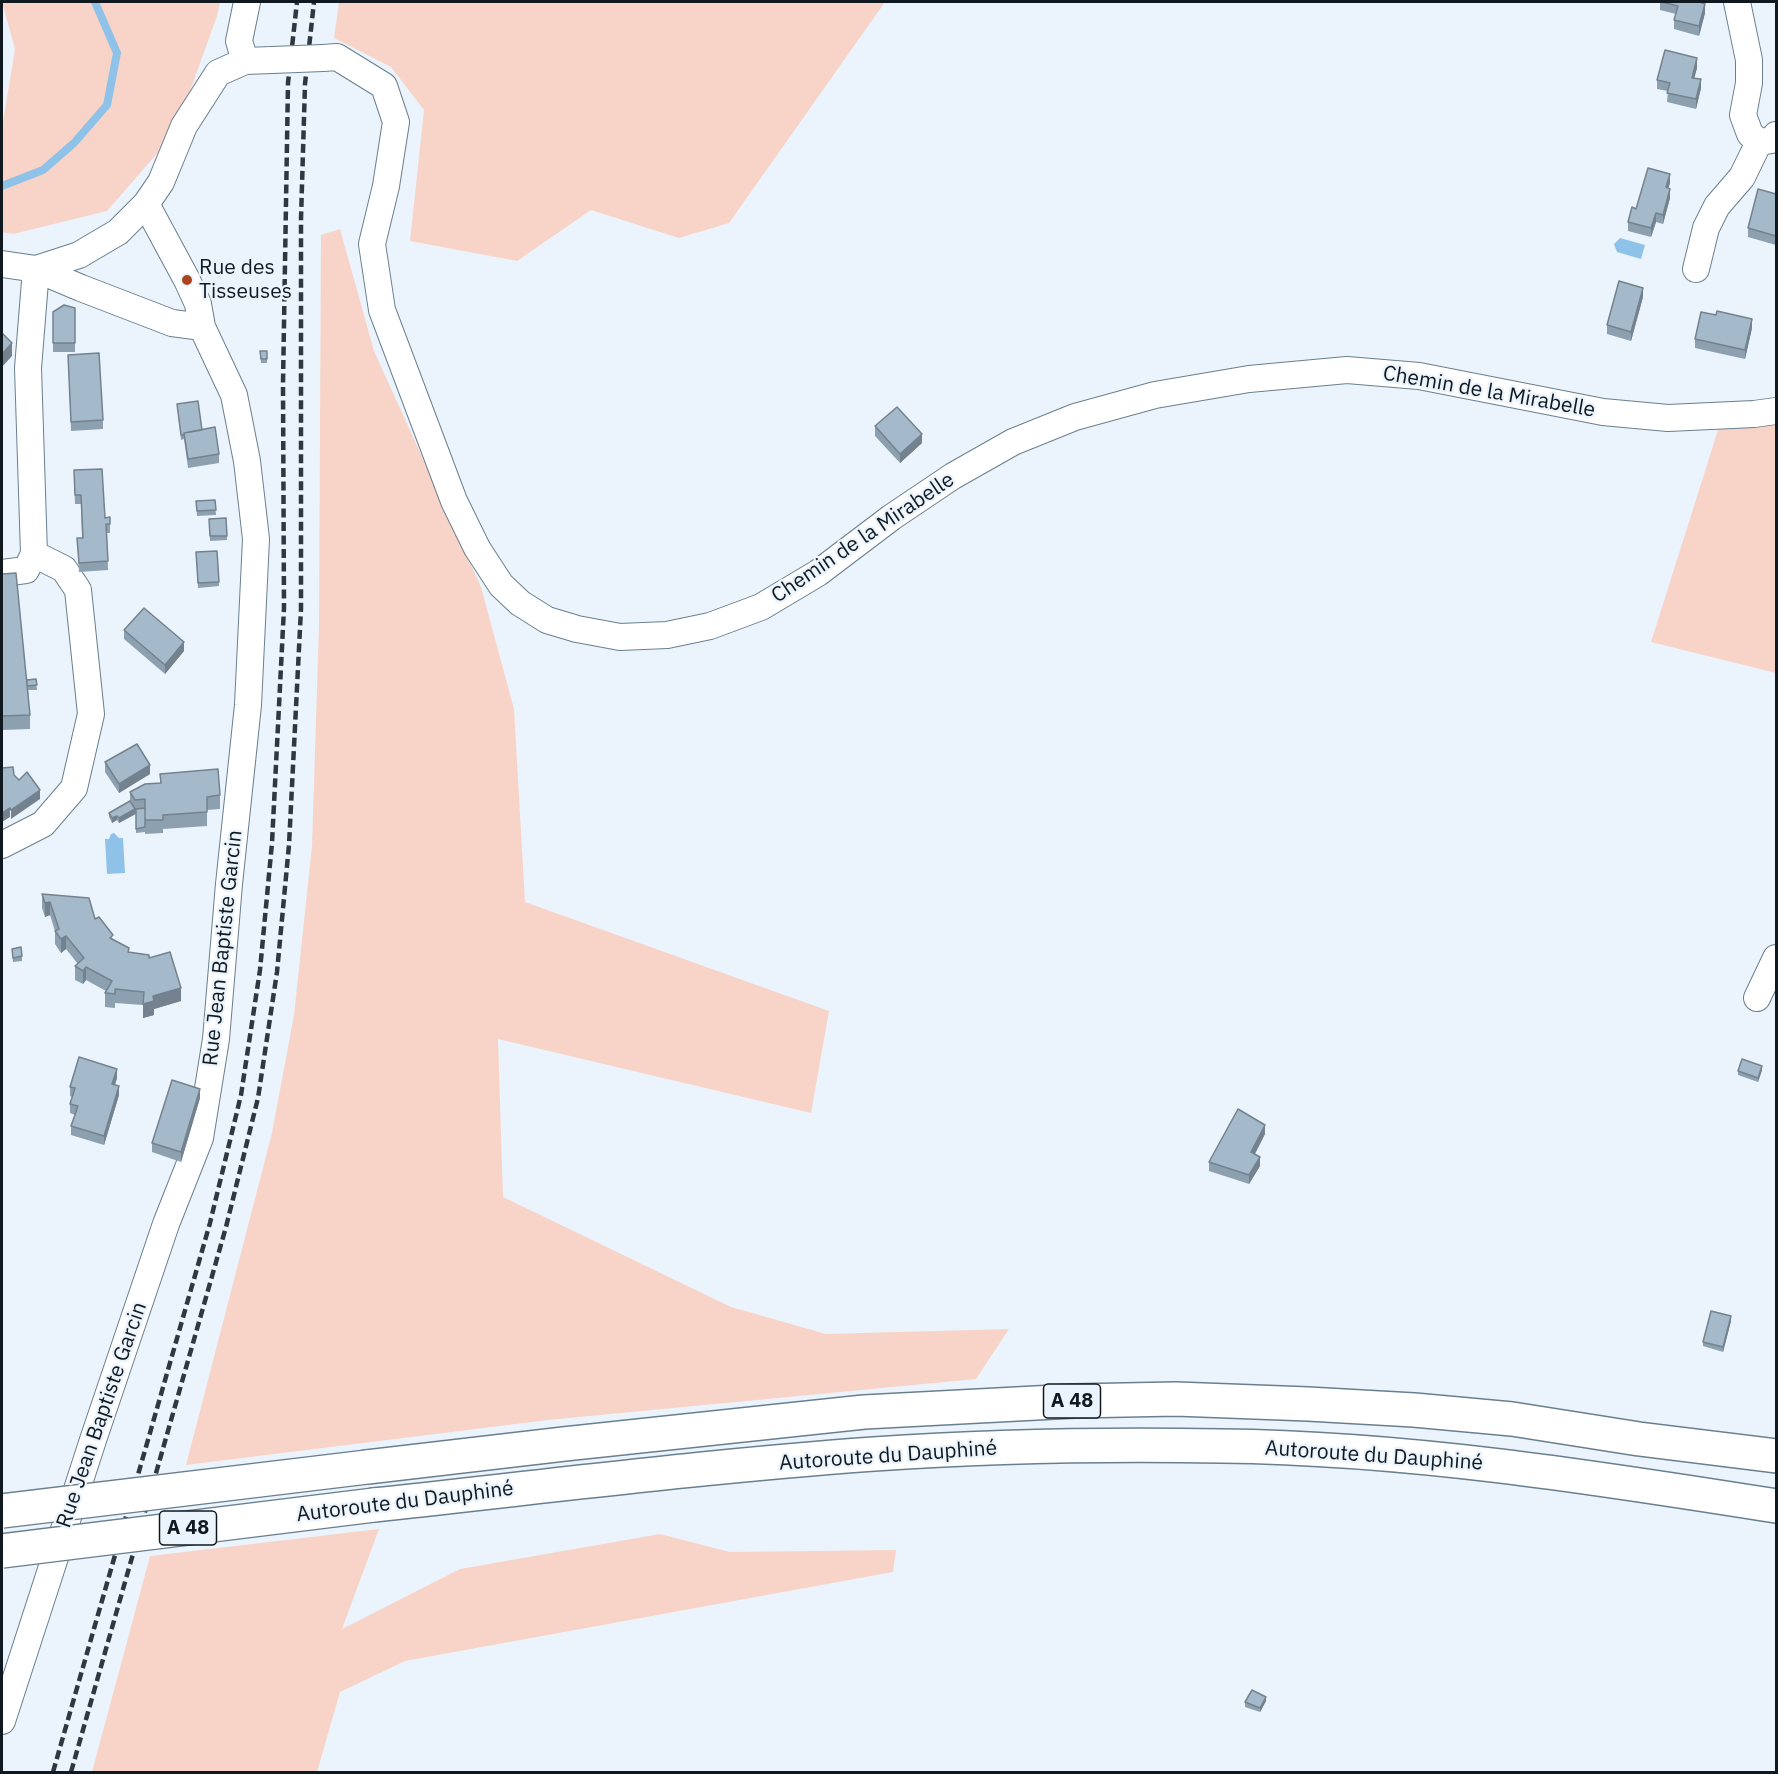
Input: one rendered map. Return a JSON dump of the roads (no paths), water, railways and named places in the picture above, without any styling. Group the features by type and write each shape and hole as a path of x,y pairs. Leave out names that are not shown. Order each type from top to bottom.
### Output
{"highway":[{"name":"Autoroute du Dauphiné","path":"2,1511 587,1441 864,1412 1074,1401 1176,1399 1308,1404 1468,1415 1512,1419 1639,1439 1776,1456"},
{"name":"Autoroute du Dauphiné","path":"2,1551 374,1505 748,1466 873,1454 995,1448 1224,1446 1329,1451 1461,1462 1620,1481 1776,1506"}],"street":[{"path":"245,61 239,41 248,2"},
{"path":"1696,269 1706,228 1717,206 1742,177 1768,139 1750,134 1743,115 1749,83 1749,60 1737,2"},
{"name":"Chemin de la Mirabelle","path":"2,264 36,269 79,255 118,232 146,204 161,182 184,126 218,73 245,61 337,57 384,86 396,122 386,186 372,244 382,310 454,501 477,548 501,585 520,603 547,620 577,629 620,637 667,635 710,626 761,607 818,573 892,517 953,476 1013,442 1075,417 1155,395 1249,379 1347,370 1419,376 1603,412 1668,418 1776,411"},
{"name":"Rue Jean Baptiste Garcin","path":"2,1721 8,1680 166,1224 200,1138 216,1040 229,884 248,705 256,539 247,461 234,395 202,327 198,304 188,280 146,204"},
{"path":"2,573 26,570 34,554 28,368 36,269 172,322 202,327"},
{"path":"2,845 43,824 75,788 91,714 78,590 64,569 34,554"},
{"path":"1757,998 1776,958"}],"water":[{"path":"1620,238 1645,245 1641,259 1617,252 1614,244"},
{"path":"114,833 119,838 123,838 125,873 107,874 105,839 109,839"}],"waterway":[{"path":"2,186 43,170 74,143 107,105 117,53 95,2"}],"railway":[{"path":"53,1772 210,1223 241,1095 260,970 272,843 284,608 283,384 288,83 297,2"},
{"path":"71,1772 226,1227 258,1098 277,972 289,845 301,609 301,219 305,84 314,2"}],"place":[{"name":"Rue des Tisseuses","path":"187,280"}]}
